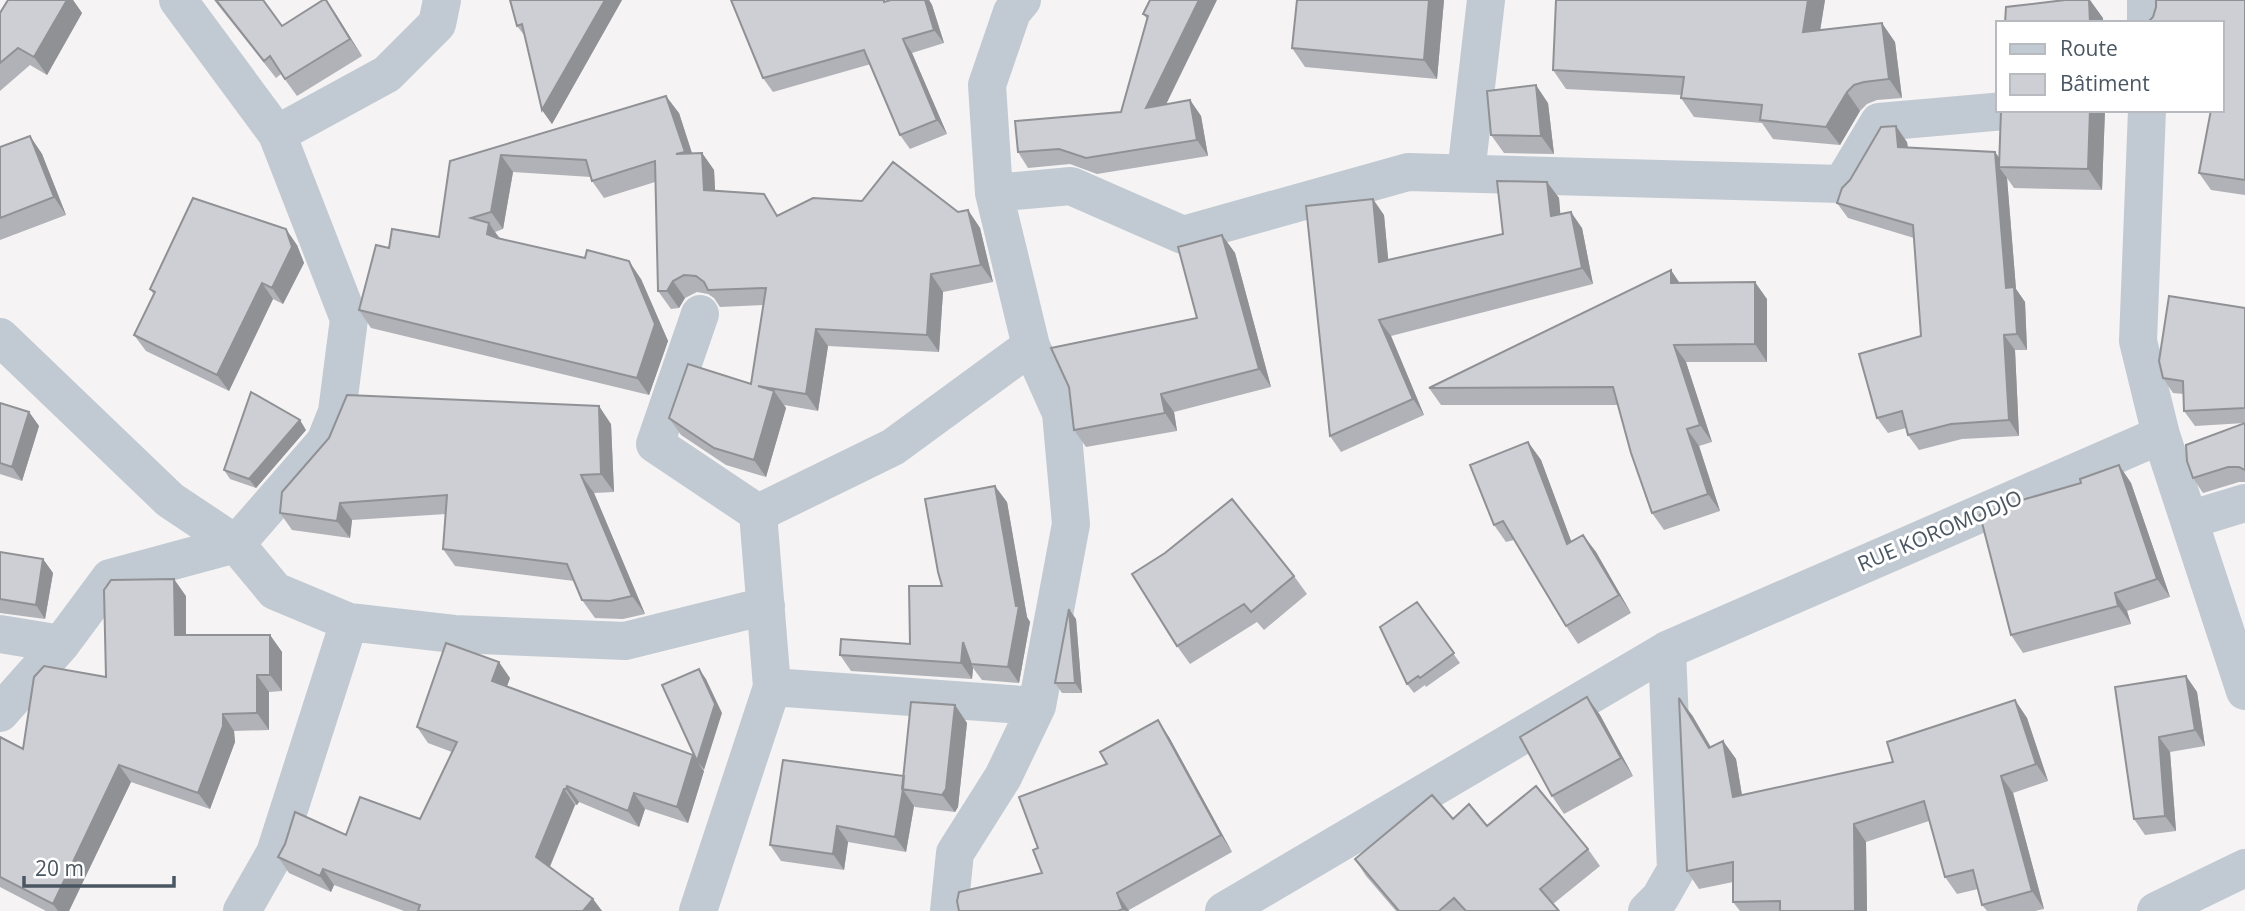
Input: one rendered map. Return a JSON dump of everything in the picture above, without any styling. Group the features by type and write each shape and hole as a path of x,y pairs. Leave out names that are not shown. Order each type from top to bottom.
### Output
{"street":[{"path":"0,713 61,644 110,578 236,544 325,442 337,411 349,319 277,134 178,0"},
{"path":"277,134 387,74 438,24 442,0"},
{"path":"949,911 956,853 1003,777 1037,706 1071,524 1061,413 1031,346 994,193 987,85 1012,12 1022,0"},
{"path":"1466,173 1486,0"},
{"path":"2146,0 2147,21"},
{"path":"994,193 1071,186 1183,235 1408,172 1842,184 1879,122 1996,112"},
{"path":"2147,112 2138,341 2161,435 2245,691"},
{"path":"701,314 655,444 758,513"},
{"path":"0,337 170,500 236,544 275,591 349,622 454,635 625,641 766,606"},
{"path":"758,513 893,447 1031,346"},
{"name":"RUE KOROMODJO","path":"1224,911 1667,650 2161,435"},
{"path":"2189,520 2245,503"},
{"path":"698,911 772,687 758,513"},
{"path":"242,911 275,853 349,622"},
{"path":"0,634 61,644"},
{"path":"1661,907 1676,870 1667,650"},
{"path":"772,687 1037,706"},
{"path":"2156,911 2245,868"}],"building":[{"path":"8,0 67,0 34,57 18,48 0,63 0,13"},
{"path":"216,0 263,0 282,26 326,0 350,39 285,79 270,56 264,61"},
{"path":"510,0 605,0 542,110 522,24 517,26"},
{"path":"731,0 925,0 934,30 903,39 937,120 900,135 864,50 763,78"},
{"path":"1150,0 1199,0 1146,108 1190,100 1197,140 1086,158 1059,149 1018,152 1015,121 1121,112 1148,16 1143,14"},
{"path":"1297,0 1429,0 1424,60 1292,48"},
{"path":"1556,0 1808,0 1803,32 1882,23 1889,79 1854,85 1826,127 1760,120 1762,105 1681,98 1684,77 1553,70"},
{"path":"2089,0 2090,21 2005,21 2006,7"},
{"path":"2156,0 2245,0 2245,180 2199,173 2211,112 2224,112 2224,21 2149,21 2156,7"},
{"path":"1536,85 1541,136 1491,135 1487,91"},
{"path":"666,96 685,152 676,154 702,153 704,190 764,194 777,216 813,198 862,201 893,162 958,212 968,210 981,265 931,274 927,335 816,329 806,394 758,386 774,391 754,460 714,448 669,418 688,364 751,384 766,288 708,290 704,282 696,276 684,275 673,281 667,291 658,291 655,161 592,181 586,160 501,155 491,212 471,218 489,223 487,234 497,238 585,258 587,250 629,261 655,324 637,378 359,310 376,245 389,248 392,229 439,237 450,161"},
{"path":"2001,112 2090,112 2088,169 1999,167"},
{"path":"1896,126 1898,147 1995,152 2006,288 2014,287 2017,334 2004,335 2009,420 1951,424 1908,435 1902,411 1877,418 1859,354 1921,336 1913,225 1837,203 1842,188 1850,180 1881,127"},
{"path":"30,136 54,197 0,218 0,147"},
{"path":"1497,181 1547,182 1551,216 1571,212 1582,268 1379,320 1413,399 1330,436 1306,206 1373,199 1379,262 1503,234"},
{"path":"193,198 286,229 292,247 272,288 262,283 217,375 134,335 155,292 150,289"},
{"path":"1222,235 1259,369 1161,394 1165,413 1074,430 1069,387 1051,348 1197,318 1178,247"},
{"path":"1671,270 1671,283 1755,282 1755,344 1674,345 1700,425 1687,429 1708,494 1652,513 1631,453 1613,387 1429,388"},
{"path":"2169,296 2245,308 2245,408 2184,411 2183,381 2163,378 2159,361"},
{"path":"251,392 300,420 249,479 224,470"},
{"path":"347,395 599,406 601,474 581,475 632,596 610,601 582,600 567,564 443,549 447,495 340,503 337,521 280,513 282,492 329,438"},
{"path":"0,403 29,412 12,467 0,463"},
{"path":"2245,423 2245,470 2228,467 2193,478 2187,461 2186,445"},
{"path":"1528,442 1567,544 1583,535 1619,595 1566,626 1503,521 1494,525 1470,465"},
{"path":"2119,465 2157,579 2115,593 2118,606 2011,635 1980,515 2081,483 2080,479"},
{"path":"995,486 1016,606 1019,606 1008,667 971,664 963,642 961,663 840,655 841,639 910,644 909,586 942,586 925,499"},
{"path":"1232,499 1294,576 1251,612 1244,604 1177,646 1132,574 1165,553"},
{"path":"0,552 43,559 36,605 0,599"},
{"path":"174,579 175,635 270,635 270,675 257,675 257,713 223,714 223,726 198,793 119,765 53,904 0,877 0,737 23,749 34,677 44,666 106,677 104,590 111,580"},
{"path":"1417,602 1454,653 1420,678 1418,676 1407,684 1380,627"},
{"path":"1069,609 1075,683 1055,683"},
{"path":"446,643 499,662 492,681 693,755 677,807 634,793 628,811 567,786 564,789 536,857 593,899 583,911 418,911 420,905 323,869 320,876 278,857 295,812 346,835 360,797 420,819 457,742 417,727"},
{"path":"699,669 715,704 697,761 662,685"},
{"path":"2186,676 2195,730 2159,737 2165,816 2134,819 2115,687"},
{"path":"1587,697 1621,758 1552,796 1520,737"},
{"path":"1679,698 1709,748 1723,741 1733,797 1893,762 1887,742 2015,700 2036,764 2001,776 2032,891 1982,905 1973,870 1945,877 1924,801 1854,824 1855,911 1780,911 1780,901 1733,902 1733,862 1687,871"},
{"path":"911,702 955,705 946,789 942,795 902,789"},
{"path":"1158,720 1221,835 1117,893 1123,909 1118,911 959,911 959,892 1042,873 1033,850 1038,848 1019,797 1107,764 1100,752"},
{"path":"783,760 904,776 895,837 837,826 833,854 770,845"},
{"path":"1536,786 1588,849 1540,889 1559,911 1466,911 1454,898 1439,911 1399,911 1355,859 1432,795 1453,819 1469,804 1487,826"}]}
